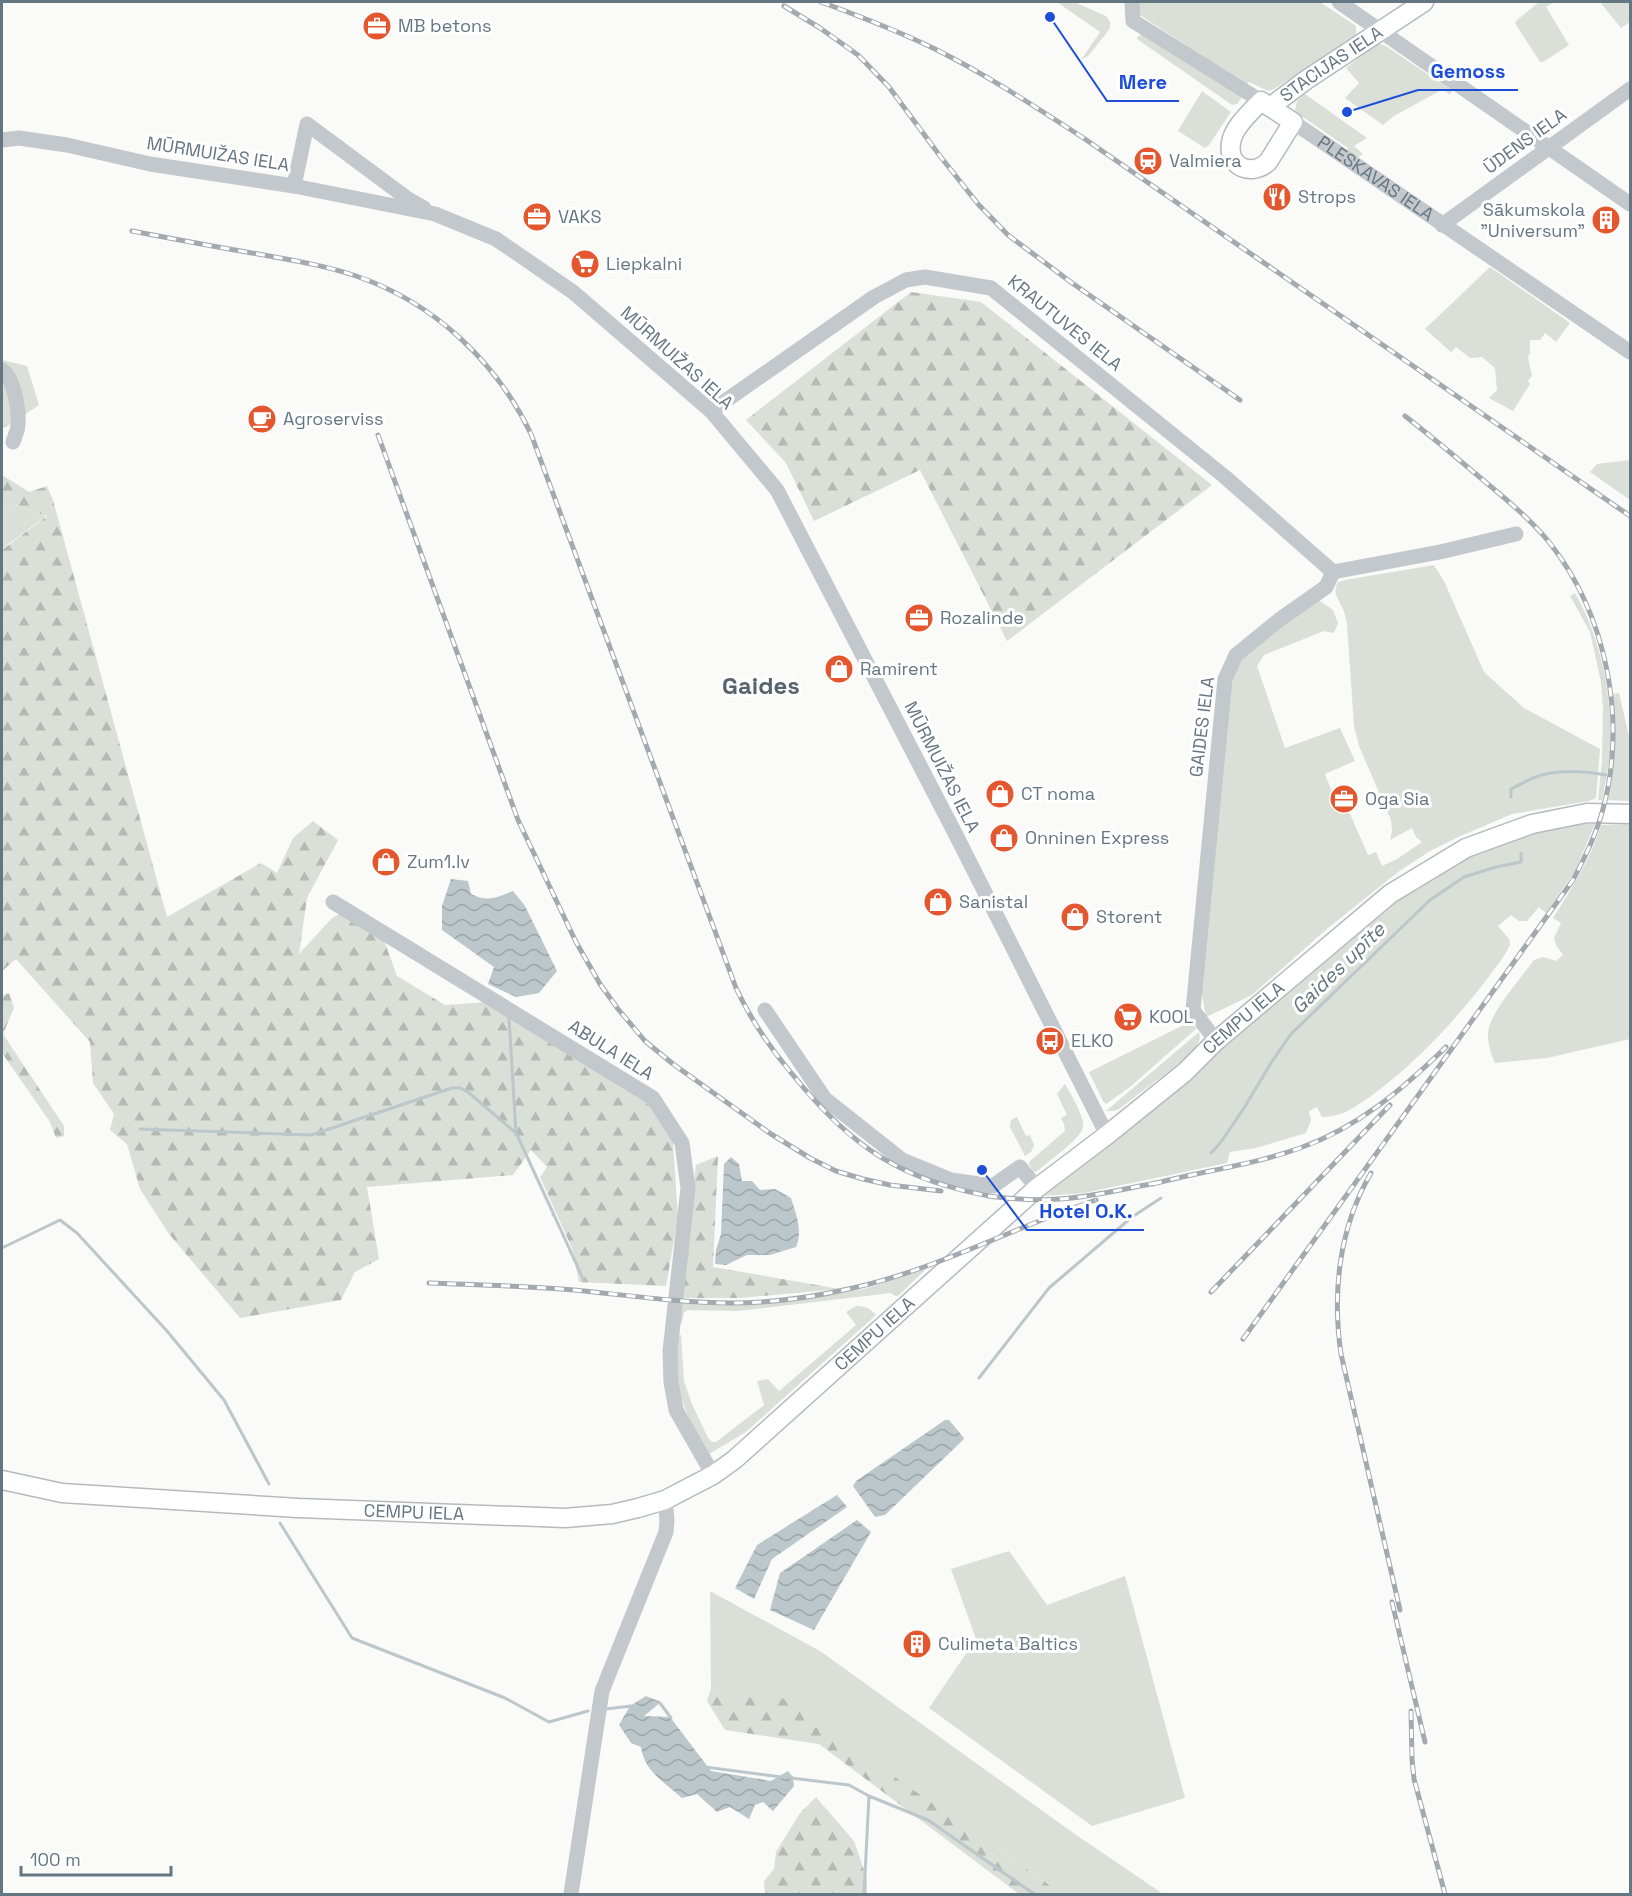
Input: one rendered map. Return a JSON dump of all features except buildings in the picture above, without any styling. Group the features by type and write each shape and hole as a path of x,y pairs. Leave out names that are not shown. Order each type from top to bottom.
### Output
{"main road":[{"name":"STACIJAS IELA","path":"1293,122 1268,162 1262,167 1250,170 1238,165 1231,151 1231,143 1246,118 1424,2"},
{"name":"PLESKAVAS IELA","path":"1266,104 1293,122"},
{"name":"CEMPU IELA","path":"2,1480 65,1493 298,1508 565,1518 612,1514 665,1500 713,1475 757,1441 1037,1188 1185,1072 1216,1041 1390,894 1466,848 1532,824 1587,813 1630,814"}],"street":[{"name":"PLESKAVAS IELA","path":"1132,2 1133,21 1266,104"},
{"path":"1339,2 1630,204"},
{"name":"ŪDENS IELA","path":"1442,225 1630,89"},
{"name":"PLESKAVAS IELA","path":"1293,122 1630,352"},
{"path":"294,186 307,124 405,197 435,214"},
{"name":"MŪRMUIŽAS IELA","path":"2,127 8,139 67,145 150,164 294,186 435,214 496,239 573,292 711,411 777,490 952,828 1107,1135"},
{"name":"KRAUTUVES IELA","path":"711,411 874,297 906,280 925,277 991,288 1225,477 1333,572"},
{"path":"2,370 15,393 19,426 13,442"},
{"path":"1333,572 1440,552 1516,534"},
{"name":"GAIDES IELA","path":"1216,1041 1193,1010 1225,679 1236,655 1279,620 1326,587 1333,572"},
{"name":"ABULA IELA","path":"333,902 653,1098 682,1143 688,1188 671,1341 671,1382 676,1410 713,1475"},
{"path":"765,1010 825,1099 902,1160 951,1180 993,1186 1020,1167 1037,1188"},
{"path":"571,1894 602,1691 666,1532 665,1500"}],"green space":[{"path":"1057,2 1074,2 1106,16 1110,22 1110,28 1105,35 1088,56 1081,60 1100,32"},
{"path":"1138,2 1320,2 1356,26 1356,35 1268,91 1249,82 1246,85 1140,15"},
{"path":"1539,2 1554,2 1546,7 1569,45 1543,62 1540,62 1515,23"},
{"path":"1600,2 1630,2 1630,22 1621,28"},
{"path":"1144,34 1243,96 1237,104 1232,105 1137,39 1138,36"},
{"path":"1378,43 1439,82 1447,80 1454,87 1450,95 1443,89 1394,116 1383,125 1345,98 1359,83 1346,68"},
{"path":"1202,91 1231,112 1205,148 1178,131"},
{"path":"1305,94 1367,138 1354,146 1363,154 1355,159 1347,150 1348,148 1297,113 1295,110 1297,101"},
{"path":"1490,267 1570,323 1556,342 1545,333 1540,340 1530,340 1528,357 1532,376 1528,381 1530,384 1513,411 1489,398 1497,390 1495,368 1482,357 1470,358 1456,347 1451,352 1425,329"},
{"path":"911,292 981,302 1212,485 1007,641 920,470 814,521 786,463 746,420"},
{"path":"2,360 27,366 39,405 5,428 2,426"},
{"path":"1630,460 1630,500 1590,472 1597,464"},
{"path":"2,475 29,492 47,486 53,500 167,917 261,863 277,873 293,838 313,821 338,840 307,898 299,954 332,918 354,906 388,929 385,943 397,976 445,1005 488,1002 649,1100 672,1127 678,1217 666,1286 579,1282 572,1248 540,1177 547,1167 531,1150 513,1175 367,1187 379,1259 355,1272 341,1300 240,1318 169,1234 140,1189 127,1144 110,1130 114,1114 93,1083 90,1042 16,959 2,971 2,550 47,516 2,501"},
{"path":"2,501 46,516 2,549"},
{"path":"1434,565 1444,581 1484,672 1524,708 1600,749 1596,798 1512,814 1430,851 1398,872 1328,928 1252,995 1206,1017 1200,984 1229,683 1240,658 1313,602 1320,601 1333,610 1338,623 1334,633 1324,631 1264,655 1257,666 1285,748 1340,728 1355,761 1325,774 1332,792 1339,789 1368,855 1376,852 1382,866 1397,859 1422,842 1416,837 1412,828 1390,840 1391,820 1359,746 1354,726 1347,624 1344,611 1336,596 1336,589 1338,582 1345,580"},
{"path":"1575,593 1597,644 1608,699 1611,744 1602,800 1598,800 1602,761 1601,682 1590,632 1570,596"},
{"path":"1619,693 1630,741 1630,801 1608,800 1614,747 1613,694"},
{"path":"1578,824 1595,824 1575,871 1546,913 1539,907 1527,921 1519,921 1511,915 1498,926 1509,939 1510,945 1490,975 1445,1029 1411,1063 1374,1094 1344,1113 1322,1117 1317,1107 1309,1111 1311,1120 1306,1133 1256,1148 1230,1152 1227,1163 1084,1193 1044,1196 1421,881 1479,850 1529,833"},
{"path":"1630,824 1630,1039 1547,1058 1495,1063 1488,1041 1492,1019 1534,960 1543,957 1556,961 1563,955 1554,938 1561,923 1553,918 1586,861 1601,825"},
{"path":"9,993 14,1008 3,1034 64,1126 64,1136 56,1138 50,1122 2,1053 2,996"},
{"path":"1190,1024 1197,1028 1130,1087 1106,1104 1103,1101 1089,1072"},
{"path":"1199,1032 1200,1038 1195,1051 1119,1109 1106,1111"},
{"path":"1065,1084 1080,1111 1083,1127 1070,1144 1036,1172 1033,1171 1029,1164 1030,1161 1065,1131 1061,1118 1067,1115 1057,1094"},
{"path":"1017,1117 1026,1136 1030,1135 1034,1145 1031,1152 1025,1156 1010,1127 1011,1120"},
{"path":"718,1156 713,1267 840,1289 739,1298 681,1298 696,1165"},
{"path":"926,1269 898,1296 891,1293 738,1311 688,1310 684,1312 682,1323 679,1324 680,1302 722,1305 806,1299 864,1289"},
{"path":"856,1306 867,1308 876,1315 746,1432 709,1454 681,1398 677,1372 678,1335 681,1335 684,1381 692,1404 708,1438 716,1442 764,1405 757,1381 768,1379 779,1391 856,1325 846,1312"},
{"path":"1009,1551 1047,1605 1125,1576 1185,1798 1092,1826 929,1708 976,1639 951,1569"},
{"path":"710,1591 820,1651 1072,1832 1163,1894 1062,1894 782,1699 711,1689"},
{"path":"711,1689 782,1698 1062,1894 1019,1894 819,1744 725,1730 707,1701"},
{"path":"816,1797 854,1841 867,1879 867,1894 765,1894 764,1881 774,1869 776,1852 800,1813"}],"water":[{"path":"451,879 468,881 471,894 482,898 496,897 513,891 525,906 557,971 539,993 516,997 488,984 494,967 442,930 442,906"},
{"path":"731,1157 739,1164 742,1181 752,1181 760,1190 775,1189 791,1198 799,1229 796,1247 770,1255 747,1255 726,1265 715,1264 721,1234 724,1164"},
{"path":"945,1420 949,1420 964,1438 963,1440 885,1515 875,1517 853,1486 856,1481"},
{"path":"837,1495 847,1507 772,1559 754,1599 735,1588 757,1545"},
{"path":"857,1520 871,1532 814,1630 770,1610 780,1573"},
{"path":"646,1696 661,1702 644,1716 670,1717 711,1771 771,1781 788,1771 793,1777 794,1786 773,1811 763,1802 755,1805 749,1819 730,1807 717,1812 697,1794 682,1798 651,1770 641,1747 631,1743 619,1725 630,1706"}],"waterway":[{"name":"Gaides upīte","path":"1511,797 1511,789 1542,775 1570,772 1606,775"},
{"name":"Gaides upīte","path":"1211,1153 1244,1108 1291,1034 1430,900 1464,877 1521,862 1521,853"},
{"path":"140,1129 311,1135 452,1088 460,1088 468,1092 516,1133 509,1018"},
{"path":"516,1133 553,1215"},
{"name":"Gaides upīte","path":"979,1378 1049,1288 1132,1217 1161,1198"},
{"path":"554,1215 584,1281"},
{"path":"2,1248 60,1220 77,1233 167,1331 224,1400 269,1484"},
{"path":"280,1523 352,1638 505,1698 549,1722 588,1711"},
{"path":"659,1703 671,1718"},
{"path":"606,1709 631,1706"},
{"path":"705,1767 782,1777"},
{"path":"791,1778 849,1785 869,1796 864,1894"},
{"path":"869,1796 928,1820 1034,1894"}],"railway":[{"path":"821,2 935,49 1028,102 1630,516"},
{"path":"784,6 858,55 889,87 978,204 1008,235 1072,283 1240,400"},
{"path":"132,231 307,263 356,276 411,301 459,337 481,359 517,407 531,434 736,988 755,1022 776,1055 815,1101 836,1123 858,1141 906,1171 962,1190 995,1197"},
{"path":"1243,1339 1573,880 1597,828 1610,775 1613,740 1612,705 1607,670 1598,635 1569,571 1549,542 1526,517 1405,416"},
{"path":"378,435 518,820 576,942 600,984 618,1009 645,1041 673,1064 771,1134 810,1158 836,1171 863,1179 890,1185 941,1191"},
{"path":"1153,1184 1264,1159 1321,1140 1378,1106 1446,1047"},
{"path":"1211,1292 1390,1105"},
{"path":"1371,1173 1360,1194 1345,1238 1338,1284 1338,1331 1341,1354 1400,1610"},
{"path":"988,1196 1042,1200 1072,1198 1161,1182"},
{"path":"429,1283 556,1289 712,1303 793,1299 853,1288 915,1270 1096,1200"},
{"path":"1392,1602 1425,1742"},
{"path":"1411,1711 1414,1779 1445,1894"}],"place":[{"name":"Mere","path":"1050,17"},
{"name":"MB betons","path":"377,26"},
{"name":"Gemoss","path":"1347,112"},
{"name":"Valmiera","path":"1148,161"},
{"name":"Strops","path":"1277,197"},
{"name":"VAKS","path":"537,217"},
{"name":"Sākumskola \"Universum\"","path":"1606,220"},
{"name":"Liepkalni","path":"585,264"},
{"name":"Agroserviss","path":"262,419"},
{"name":"Rozalinde","path":"919,618"},
{"name":"Ramirent","path":"839,669"},
{"name":"CT noma","path":"1000,794"},
{"name":"Oga Sia","path":"1344,799"},
{"name":"Onninen Express","path":"1004,838"},
{"name":"Zum1.lv","path":"386,862"},
{"name":"Sanistal","path":"938,902"},
{"name":"Storent","path":"1075,917"},
{"name":"KOOL","path":"1128,1017"},
{"name":"ELKO","path":"1050,1041"},
{"name":"Hotel O.K.","path":"982,1170"},
{"name":"Culimeta Baltics","path":"917,1644"}],"district":[{"name":"Gaides","path":"761,686"}]}
